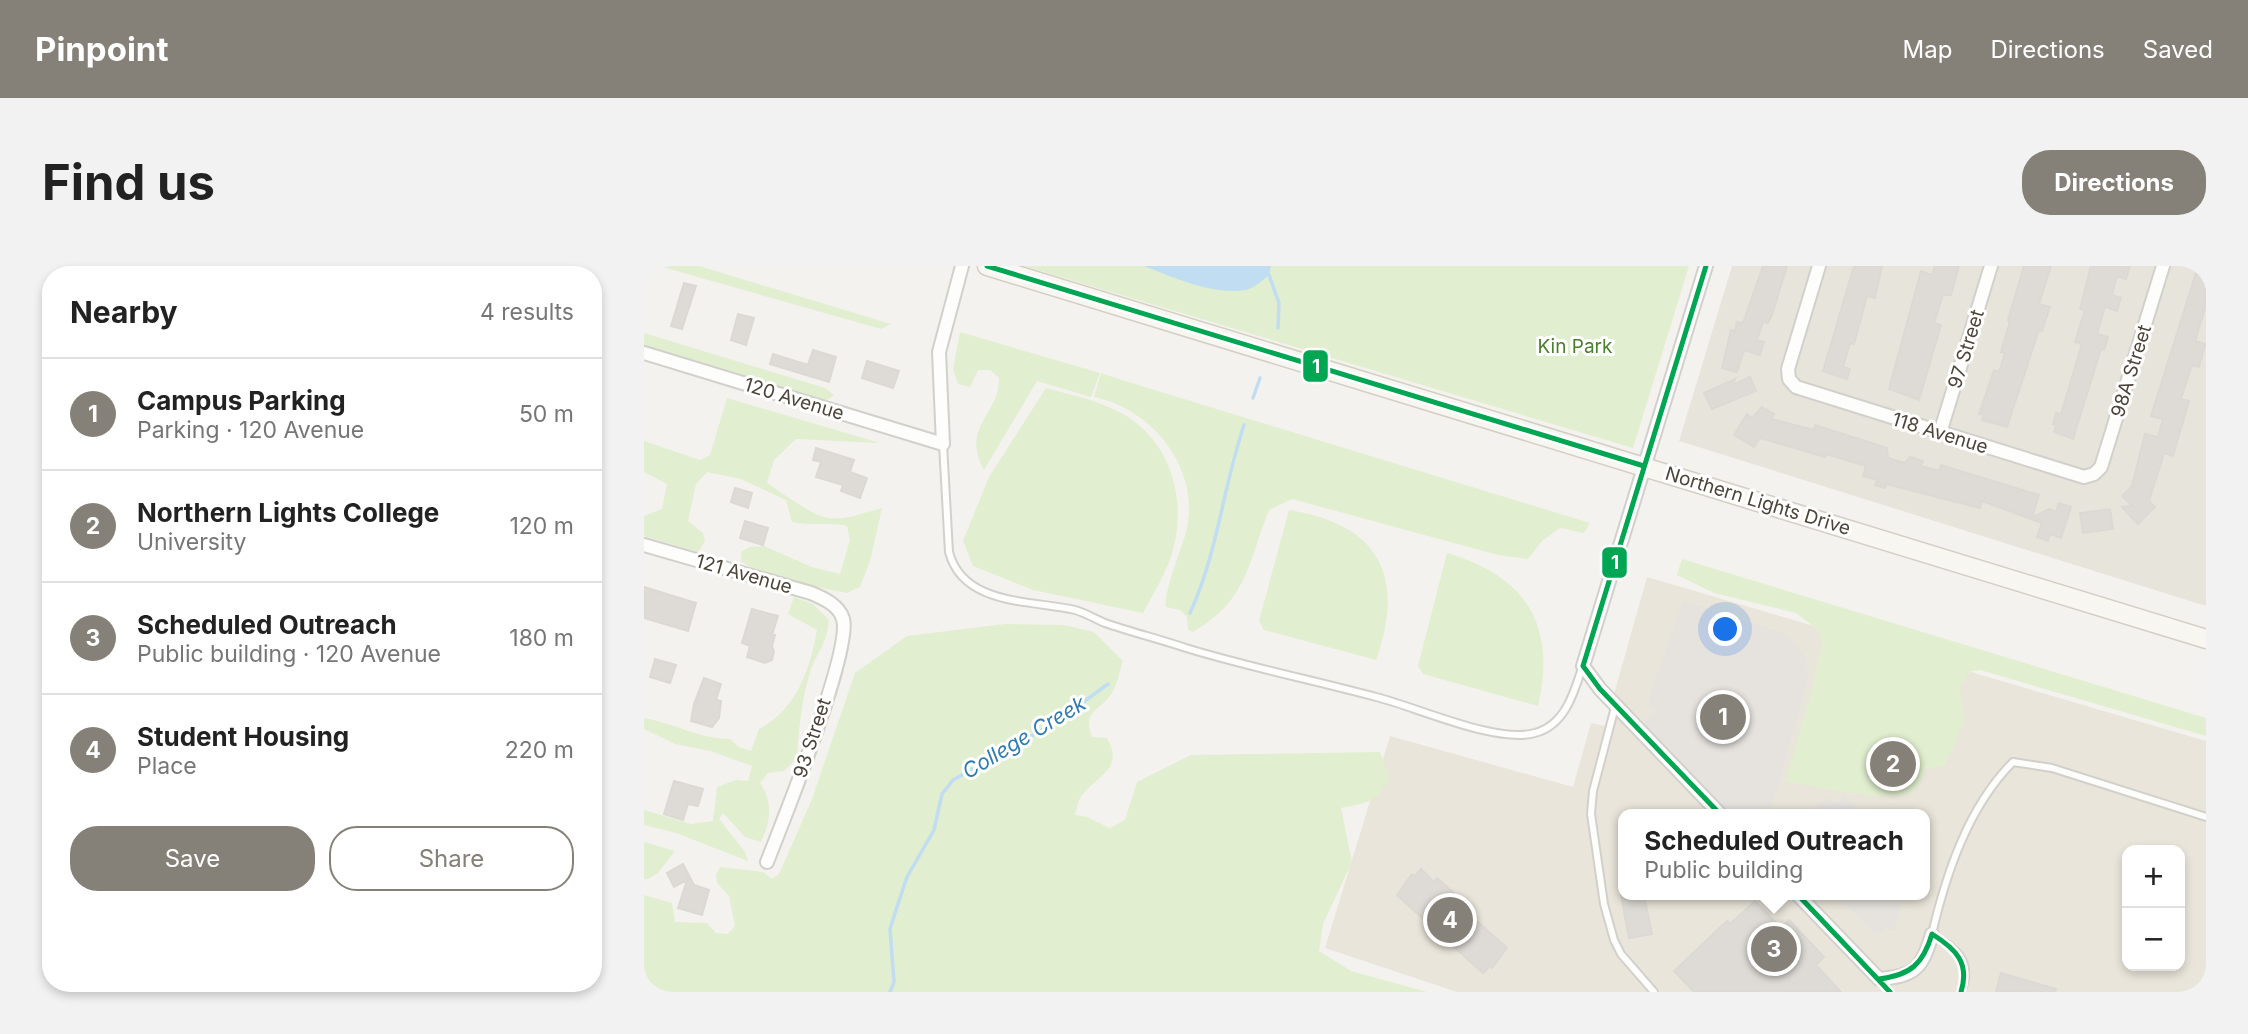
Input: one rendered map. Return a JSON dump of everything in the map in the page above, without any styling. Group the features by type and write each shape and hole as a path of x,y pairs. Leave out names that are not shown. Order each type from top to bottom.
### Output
{"main road":[{"name":"Northern Lights Drive","path":"987,266 2206,639"},
{"name":"Northern Lights Drive","path":"2129,614 2206,629"}],"street":[{"path":"943,444 939,352 962,266"},
{"path":"1706,266 1583,666 1616,705 1715,809"},
{"name":"118 Avenue","path":"1819,266 1790,359 1789,379 1807,392 2073,474 2084,477 2094,474"},
{"name":"97 Street","path":"1940,433 1991,266"},
{"name":"98A Street","path":"2094,474 2105,455 2163,266"},
{"name":"120 Avenue","path":"644,353 943,444"},
{"name":"121 Avenue","path":"644,545 811,593 831,603 839,612"},
{"name":"93 Street","path":"767,862 809,753 842,644 843,620 839,612"},
{"path":"1803,900 1880,979 1906,977 1922,964 1932,934"}],"lane":[{"path":"943,444 949,552 953,567 965,580 995,596 1076,611 1198,651 1506,734 1537,733 1554,723 1571,704 1583,666"},
{"path":"1616,705 1593,792 1593,842 1614,940 1621,954 1654,992"},
{"path":"1961,992 1966,972 1957,949 1932,934 1941,895 1956,851 1996,779 2013,762 2052,768 2206,817"},
{"path":"1880,979 1890,992"}],"shaded area":[{"path":"1732,266 2206,266 2206,606 1679,441"},
{"path":"1647,577 2206,741 2206,992 1457,992 1325,948 1390,736 1573,787 1591,723 1605,726"},
{"path":"1683,601 1778,631 1792,639 1807,660 1808,680 1771,809 1722,809 1643,724 1655,711 1648,700"},
{"path":"1844,795 1859,809 1815,809 1827,796 1835,804"},
{"path":"1840,900 1903,900 1894,931 1885,928 1877,936"}],"green space":[{"path":"659,266 699,266 891,324 881,329"},
{"name":"Kin Park","path":"1024,266 1689,266 1633,448"},
{"path":"960,332 1100,373 1091,397 1037,381 984,470 976,442 978,431 998,391 999,378 990,370 978,370 970,387 958,384 953,369"},
{"path":"644,333 825,388 834,395 824,402 644,347"},
{"path":"1101,373 1590,523 1584,533 1560,528 1542,541 1528,559 1498,555 1292,499 1269,510 1244,579 1236,593 1211,620 1193,632 1188,630 1187,617 1180,610 1166,607 1170,583 1186,532 1189,509 1187,486 1168,446 1153,429 1136,414 1094,397"},
{"path":"1046,388 1097,402 1132,420 1148,433 1169,468 1178,508 1177,529 1167,566 1143,613 1033,590 973,566 963,541 989,477"},
{"path":"727,398 880,443 796,439 774,460 767,483 806,509 828,518 848,517 882,508 870,561 860,587 847,593 806,585 753,569 741,561 741,552 749,547 764,546 812,567 840,574 850,540 847,526 792,522 786,500 741,479 707,472 696,484 688,521 703,533 705,541 698,552 644,536 644,516 662,509 667,484 644,472 644,441 700,460 710,455"},
{"path":"1289,510 1320,517 1345,528 1364,541 1378,559 1385,579 1388,603 1385,630 1376,660 1264,630 1259,621"},
{"path":"1447,553 1497,575 1516,590 1529,608 1538,628 1543,651 1543,677 1538,706 1423,674 1418,666"},
{"path":"1682,559 2206,718 2206,736 1980,670 1971,671 1960,687 1965,720 1945,765 1926,769 1919,784 1911,792 1897,796 1866,795 1785,781 1810,698 1822,643 1817,629 1796,613 1714,593 1677,575"},
{"path":"794,597 813,604 829,620 826,637 806,686 797,758 784,771 768,773 760,783 769,804 767,827 761,842 745,837 723,813 719,819 745,852 748,861 676,833 644,825 644,810 691,824 713,821 717,787 736,780 748,781 752,766 710,751 675,744 644,729 644,718 708,736 730,739 739,747 751,751 759,729 772,721 792,700 810,660 817,630 788,614"},
{"path":"1005,624 1064,625 1094,632 1123,661 1110,696 1089,720 1092,737 1107,738 1112,748 1111,764 1081,796 1075,815 1087,817 1110,828 1125,820 1137,782 1191,755 1380,752 1390,777 1386,785 1371,800 1341,808 1352,862 1323,924 1319,951 1351,971 1427,992 644,992 644,895 672,903 675,922 707,923 716,933 728,934 735,926 729,896 717,883 716,875 720,867 763,872 772,879 779,874 812,799 855,673 907,636"},
{"path":"644,842 675,851 658,873 648,879 644,879"}],"water":[{"path":"1144,266 1271,266 1269,275 1255,286 1233,291 1207,288"}],"building":[{"path":"1763,266 1787,266 1772,315 1768,323 1763,322 1757,340 1764,342 1760,355 1744,350 1737,372 1722,368 1731,330 1735,331 1737,322 1743,323"},
{"path":"1854,266 1882,266 1875,298 1867,296 1854,344 1850,343 1843,367 1850,369 1847,379 1823,371"},
{"path":"1935,266 1959,266 1951,295 1943,295 1934,323 1941,325 1919,400 1889,389 1921,271 1932,275"},
{"path":"2024,266 2051,266 2039,304 2050,307 2042,331 2039,330 2007,427 1982,420 1984,415 1979,414 1994,370 1999,372 2005,353 2001,352"},
{"path":"2091,266 2130,266 2126,279 2117,276 2112,295 2121,298 2117,311 2105,307 2097,334 2108,337 2104,350 2101,349 2073,439 2054,432 2056,425 2053,424 2056,413 2061,414 2082,344 2075,342 2085,310 2080,309"},
{"path":"2196,273 2206,276 2206,305 2195,341 2205,344 2199,367 2192,365 2181,399 2189,401 2173,456 2164,453 2149,501 2155,507 2138,524 2122,507 2132,506 2122,496 2132,486 2145,434 2158,437 2163,419 2151,416"},
{"path":"684,283 696,286 682,329 671,326"},
{"path":"738,314 754,318 746,345 731,340"},
{"path":"813,350 836,357 829,382 770,364 773,354 808,365"},
{"path":"867,361 899,371 893,388 862,378"},
{"path":"1750,377 1756,391 1712,409 1704,393 1735,379 1733,385"},
{"path":"1762,407 1774,414 1771,419 1814,430 1815,425 1887,448 1888,458 1905,463 1910,457 1923,461 1921,466 1939,471 1941,465 2039,495 2032,518 2049,509 2056,512 2059,503 2071,507 2061,538 2050,534 2048,541 2037,537 2042,523 1982,501 1980,508 1886,484 1885,488 1875,485 1877,480 1863,476 1866,466 1826,454 1825,457 1760,438 1754,447 1734,435 1747,414 1752,418"},
{"path":"816,448 854,460 850,472 867,478 860,498 841,491 843,485 816,477 821,462 813,460"},
{"path":"735,488 752,493 748,508 731,502"},
{"path":"2110,509 2113,529 2083,533 2080,513"},
{"path":"745,521 768,528 763,545 740,538"},
{"path":"644,587 696,603 688,631 644,618"},
{"path":"752,609 778,616 772,635 775,635 772,660 765,663 747,657 750,646 742,643"},
{"path":"655,659 676,665 670,683 650,677"},
{"path":"704,678 721,684 716,700 721,701 719,718 712,727 691,721"},
{"path":"674,781 703,789 698,806 688,804 683,820 664,814"},
{"path":"683,864 694,885 709,890 702,915 678,908 687,880 674,887 667,873"},
{"path":"1421,869 1434,882 1437,878 1457,896 1453,900 1507,948 1492,968 1490,966 1483,973 1397,895 1412,874 1415,876"},
{"path":"1622,900 1645,900 1652,934 1629,938"},
{"path":"1755,901 1781,928 1789,920 1824,957 1816,965 1841,992 1694,992 1674,971 1727,921 1730,924"},
{"path":"2001,973 2056,989 2055,992 1996,992"}],"waterway":[{"path":"1269,275 1279,303 1278,328"},
{"path":"1253,398 1260,378"},
{"path":"1190,613 1214,543 1244,425"},
{"name":"College Creek","path":"890,992 894,982 890,929 907,877 934,830 942,794 953,780 1056,722 1108,684"}],"transit line":[{"name":"1","path":"987,266 1644,466"},
{"name":"1","path":"1706,266 1583,666 1600,689 1715,809"},
{"name":"1","path":"1803,900 1890,992"},
{"name":"1","path":"1879,979 1900,974 1914,966 1924,953 1932,934 1948,945 1959,958 1964,973 1961,992"}],"place":[{"name":"Campus Parking","path":"1723,717"},
{"name":"Northern Lights College","path":"1893,764"},
{"name":"Student Housing","path":"1450,920"},
{"name":"Scheduled Outreach","path":"1774,949"}]}
